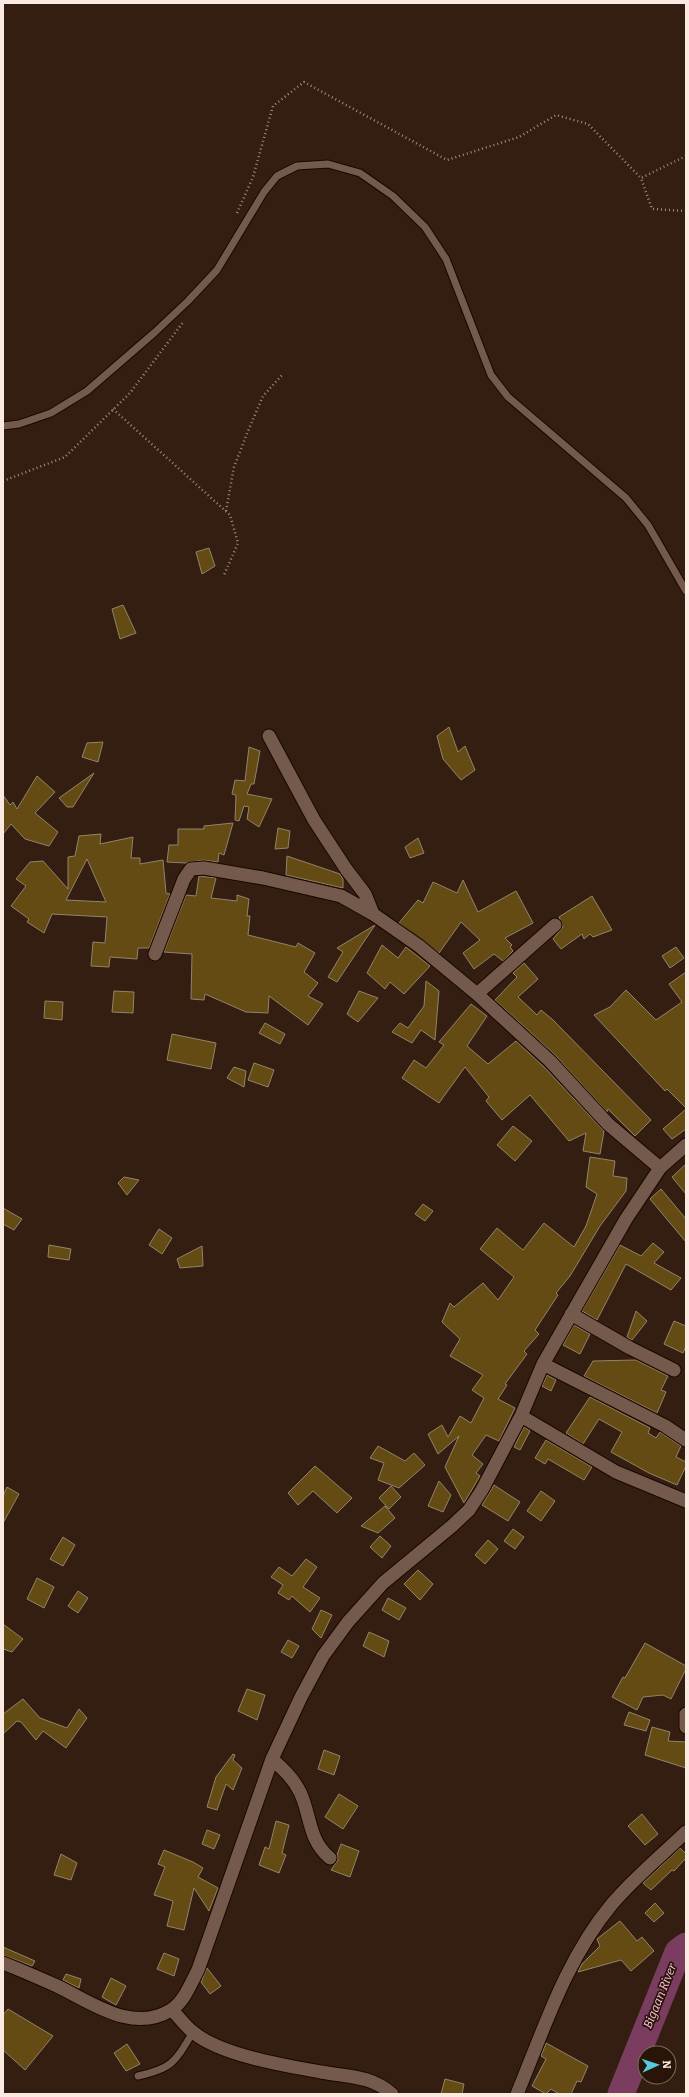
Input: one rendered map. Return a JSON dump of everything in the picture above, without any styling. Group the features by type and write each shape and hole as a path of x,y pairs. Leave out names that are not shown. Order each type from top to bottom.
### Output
{"street":[{"path":"269,736 314,820 346,869 366,894 372,914"},
{"path":"155,954 184,879 191,869 204,868 262,878 341,896 372,914 419,946 477,994 550,1061 608,1124 660,1168"},
{"path":"477,994 555,925"},
{"path":"3,1964 58,1986 91,2004 120,2016 142,2020 158,2016 172,2010 186,1992 198,1970 272,1759 301,1697 324,1656 344,1627 383,1583 469,1510 521,1416 543,1364 626,1218 660,1168 686,1145"},
{"path":"571,1314 630,1348 674,1370"},
{"path":"543,1364 665,1426 686,1440"},
{"path":"521,1416 616,1472 686,1501"},
{"path":"686,1714 686,1727"},
{"path":"272,1759 294,1782 300,1794 312,1836 322,1852 330,1858"},
{"path":"517,2094 555,2001 576,1956 586,1939 612,1904 686,1832"},
{"path":"172,2010 193,2032 210,2043 250,2057 320,2072 367,2079 379,2083 392,2094"}],"lane":[{"path":"3,426 19,424 51,413 87,392 166,323 217,270 264,192 277,176 297,166 328,164 360,173 393,196 425,227 446,258 491,375 508,397 626,498 648,525 686,591"},
{"path":"138,2076 158,2072 169,2066 177,2058 193,2032"}],"path":[{"path":"273,106 304,82 447,160 519,137 556,115 588,124 641,178 652,209 686,211"},
{"path":"641,178 686,156"},
{"path":"226,511 234,467 248,431 263,396 283,374"},
{"path":"113,409 230,515 238,543 224,575"}],"building":[{"path":"209,548 215,566 202,574 196,552"},
{"path":"123,605 136,633 120,639 112,609"},
{"path":"449,727 458,752 465,746 475,770 461,780 443,759 437,736"},
{"path":"103,742 98,762 82,757 87,743"},
{"path":"249,747 260,751 254,784 251,784 247,794 272,799 259,827 247,819 249,807 244,806 239,821 235,820 236,795 232,794 235,780 245,781"},
{"path":"94,773 73,807 67,807 59,798"},
{"path":"37,776 55,792 35,813 58,832 49,846 25,839 11,824 3,834 3,795 10,805 13,802 17,809"},
{"path":"233,823 224,855 219,853 218,862 203,860 186,863 167,862 169,845 178,845 178,829 204,829 204,826"},
{"path":"278,828 290,831 288,848 275,849"},
{"path":"101,834 100,844 133,837 131,858 140,858 140,864 163,860 166,893 170,894 149,948 138,948 137,959 110,957 109,967 91,966 93,942 105,943 107,917 52,914 44,933 27,922 29,919 11,906 26,886 16,879 30,862 43,861 68,889 68,857 75,856 79,836","holes":["87,859 106,902 66,900"]},
{"path":"418,838 424,853 410,858 405,847"},
{"path":"287,856 340,874 343,879 343,888 286,875"},
{"path":"199,876 216,878 211,898 237,901 237,895 249,899 247,916 250,916 248,935 296,947 298,943 315,953 304,972 318,983 308,996 323,1004 308,1025 269,996 268,1013 246,1012 205,994 204,1000 191,999 192,954 164,952 186,895 196,896"},
{"path":"463,880 478,912 516,891 533,923 505,938 512,945 510,947 513,951 503,961 494,954 474,969 463,953 480,940 461,922 439,953 399,923 418,900 423,903 433,882 457,893"},
{"path":"592,896 612,930 593,937 590,934 584,939 582,934 561,949 553,939 563,927 559,917"},
{"path":"375,925 337,982 328,977 343,952 337,948"},
{"path":"382,945 398,958 406,947 430,966 404,994 390,982 385,989 367,973"},
{"path":"676,947 684,958 670,968 662,956"},
{"path":"524,963 538,979 518,997 537,1015 541,1010 553,1020 651,1120 635,1136 608,1109 607,1112 555,1055 495,1000 517,977 513,973"},
{"path":"686,972 686,1108 667,1089 665,1091 594,1015 610,1007 626,990 656,1020 682,1002 669,984"},
{"path":"426,981 439,991 435,1040 421,1030 412,1043 392,1032 400,1023 408,1028 424,1006"},
{"path":"114,991 134,992 133,1013 112,1012"},
{"path":"359,991 378,998 358,1022 347,1014"},
{"path":"45,1001 63,1002 62,1020 44,1018"},
{"path":"471,1004 487,1016 467,1046 488,1064 516,1041 544,1067 604,1131 600,1154 583,1151 586,1133 569,1141 530,1095 502,1120 486,1101 489,1097 465,1067 439,1103 402,1078 414,1060 426,1068 444,1045 439,1042"},
{"path":"265,1023 285,1034 280,1044 259,1033"},
{"path":"172,1034 216,1043 211,1069 167,1060"},
{"path":"254,1063 274,1070 268,1087 248,1080"},
{"path":"234,1067 246,1071 244,1087 227,1078"},
{"path":"686,1109 686,1129 672,1139 663,1129"},
{"path":"513,1126 532,1141 515,1161 497,1145"},
{"path":"590,1157 615,1161 613,1176 627,1178 626,1191 600,1226 570,1276 556,1293 558,1295 535,1330 539,1334 524,1351 527,1354 505,1384 507,1385 498,1399 515,1408 499,1441 486,1435 472,1455 483,1464 476,1473 480,1476 464,1503 445,1467 459,1436 438,1454 428,1434 442,1425 448,1437 460,1416 471,1423 484,1398 472,1390 483,1375 450,1356 460,1339 442,1322 450,1303 454,1307 483,1283 498,1300 514,1277 480,1249 497,1228 523,1250 544,1223 574,1247 586,1226 597,1194 586,1187"},
{"path":"686,1164 686,1194 672,1177"},
{"path":"124,1177 139,1180 127,1195 118,1183"},
{"path":"661,1189 686,1219 686,1242 650,1199"},
{"path":"423,1204 433,1211 425,1221 415,1214"},
{"path":"3,1208 22,1219 14,1230 3,1224"},
{"path":"159,1229 172,1238 162,1254 149,1245"},
{"path":"653,1243 664,1252 654,1263 681,1278 671,1290 626,1264 597,1320 582,1311 620,1245 641,1256"},
{"path":"49,1245 71,1249 69,1260 48,1257"},
{"path":"202,1246 203,1266 180,1268 177,1259"},
{"path":"636,1311 647,1321 632,1340 627,1337"},
{"path":"674,1321 686,1326 686,1346 683,1353 664,1344"},
{"path":"574,1325 590,1334 580,1354 563,1345"},
{"path":"636,1360 668,1376 661,1390 666,1392 657,1413 584,1376 593,1361"},
{"path":"547,1375 556,1380 551,1391 542,1386"},
{"path":"590,1397 650,1428 648,1433 656,1438 660,1432 681,1446 676,1457 686,1462 686,1466 677,1485 649,1473 611,1452 622,1432 599,1419 583,1444 566,1433"},
{"path":"524,1427 530,1431 520,1450 514,1447"},
{"path":"546,1440 592,1467 584,1480 548,1459 545,1464 535,1458"},
{"path":"378,1446 405,1461 414,1453 425,1465 399,1488 378,1480 384,1463 370,1458"},
{"path":"315,1466 352,1498 337,1513 313,1491 298,1505 288,1493"},
{"path":"439,1481 451,1495 443,1512 428,1506"},
{"path":"494,1485 520,1502 508,1521 482,1505"},
{"path":"391,1486 401,1497 389,1509 379,1498"},
{"path":"7,1487 19,1494 3,1523 3,1496"},
{"path":"541,1491 555,1501 541,1521 527,1511"},
{"path":"385,1506 395,1518 378,1533 361,1526"},
{"path":"513,1529 524,1537 515,1549 504,1541"},
{"path":"380,1536 391,1546 382,1558 370,1547"},
{"path":"63,1537 75,1545 63,1566 50,1559"},
{"path":"488,1540 498,1549 485,1564 475,1555"},
{"path":"306,1559 317,1567 303,1587 320,1598 310,1612 292,1596 289,1600 278,1593 283,1585 271,1577 279,1567 292,1576"},
{"path":"418,1570 433,1584 420,1600 404,1584"},
{"path":"37,1578 54,1587 44,1608 27,1599"},
{"path":"78,1591 88,1598 78,1613 68,1606"},
{"path":"388,1598 406,1608 399,1620 382,1610"},
{"path":"321,1610 332,1615 321,1638 312,1629"},
{"path":"3,1624 23,1639 12,1652 3,1649"},
{"path":"369,1632 389,1641 384,1657 363,1646"},
{"path":"288,1640 299,1646 292,1658 281,1652"},
{"path":"645,1643 686,1666 686,1669 671,1699 663,1695 643,1697 637,1710 612,1697"},
{"path":"247,1689 265,1695 257,1720 238,1711"},
{"path":"23,1699 40,1718 67,1728 79,1709 87,1718 66,1748 43,1731 36,1740 21,1722 17,1721 3,1734 3,1714"},
{"path":"629,1712 650,1720 646,1731 624,1725"},
{"path":"652,1727 670,1732 668,1741 686,1742 686,1768 645,1755"},
{"path":"324,1750 340,1756 334,1775 318,1769"},
{"path":"233,1754 235,1755 233,1760 242,1768 233,1790 226,1784 217,1810 207,1807 216,1777"},
{"path":"339,1794 358,1806 343,1829 325,1817"},
{"path":"642,1814 658,1834 645,1845 628,1826"},
{"path":"276,1821 289,1825 282,1853 286,1855 279,1873 259,1865 265,1847 269,1849"},
{"path":"207,1830 220,1835 214,1849 202,1844"},
{"path":"341,1844 359,1851 350,1877 331,1870 338,1860 337,1855"},
{"path":"680,1848 686,1854 686,1858 674,1871 672,1870 651,1890 643,1883"},
{"path":"164,1850 193,1862 203,1868 198,1877 218,1888 209,1911 194,1888 184,1930 167,1926 173,1901 154,1895 165,1867 158,1864"},
{"path":"61,1854 77,1863 71,1880 54,1875"},
{"path":"655,1903 664,1913 654,1922 645,1913"},
{"path":"620,1921 637,1941 642,1937 654,1951 631,1971 621,1960 578,1972 582,1964 600,1946 597,1939"},
{"path":"3,1947 35,1961 32,1966 3,1955"},
{"path":"164,1953 179,1959 174,1976 157,1969"},
{"path":"207,1968 221,1986 210,1994 201,1982"},
{"path":"66,1974 81,1979 79,1988 63,1980"},
{"path":"111,1978 126,1986 116,2005 102,1997"},
{"path":"8,2009 53,2036 25,2070 3,2050 3,2015"},
{"path":"546,2043 588,2066 581,2082 577,2081 571,2094 559,2094 551,2089 546,2094 532,2086 546,2059 541,2056"},
{"path":"127,2044 140,2064 126,2071 114,2053"},
{"path":"445,2079 464,2084 462,2094 441,2094"}],"waterway":[{"name":"Bigaan River","path":"621,2094 678,1952 686,1946"}]}
